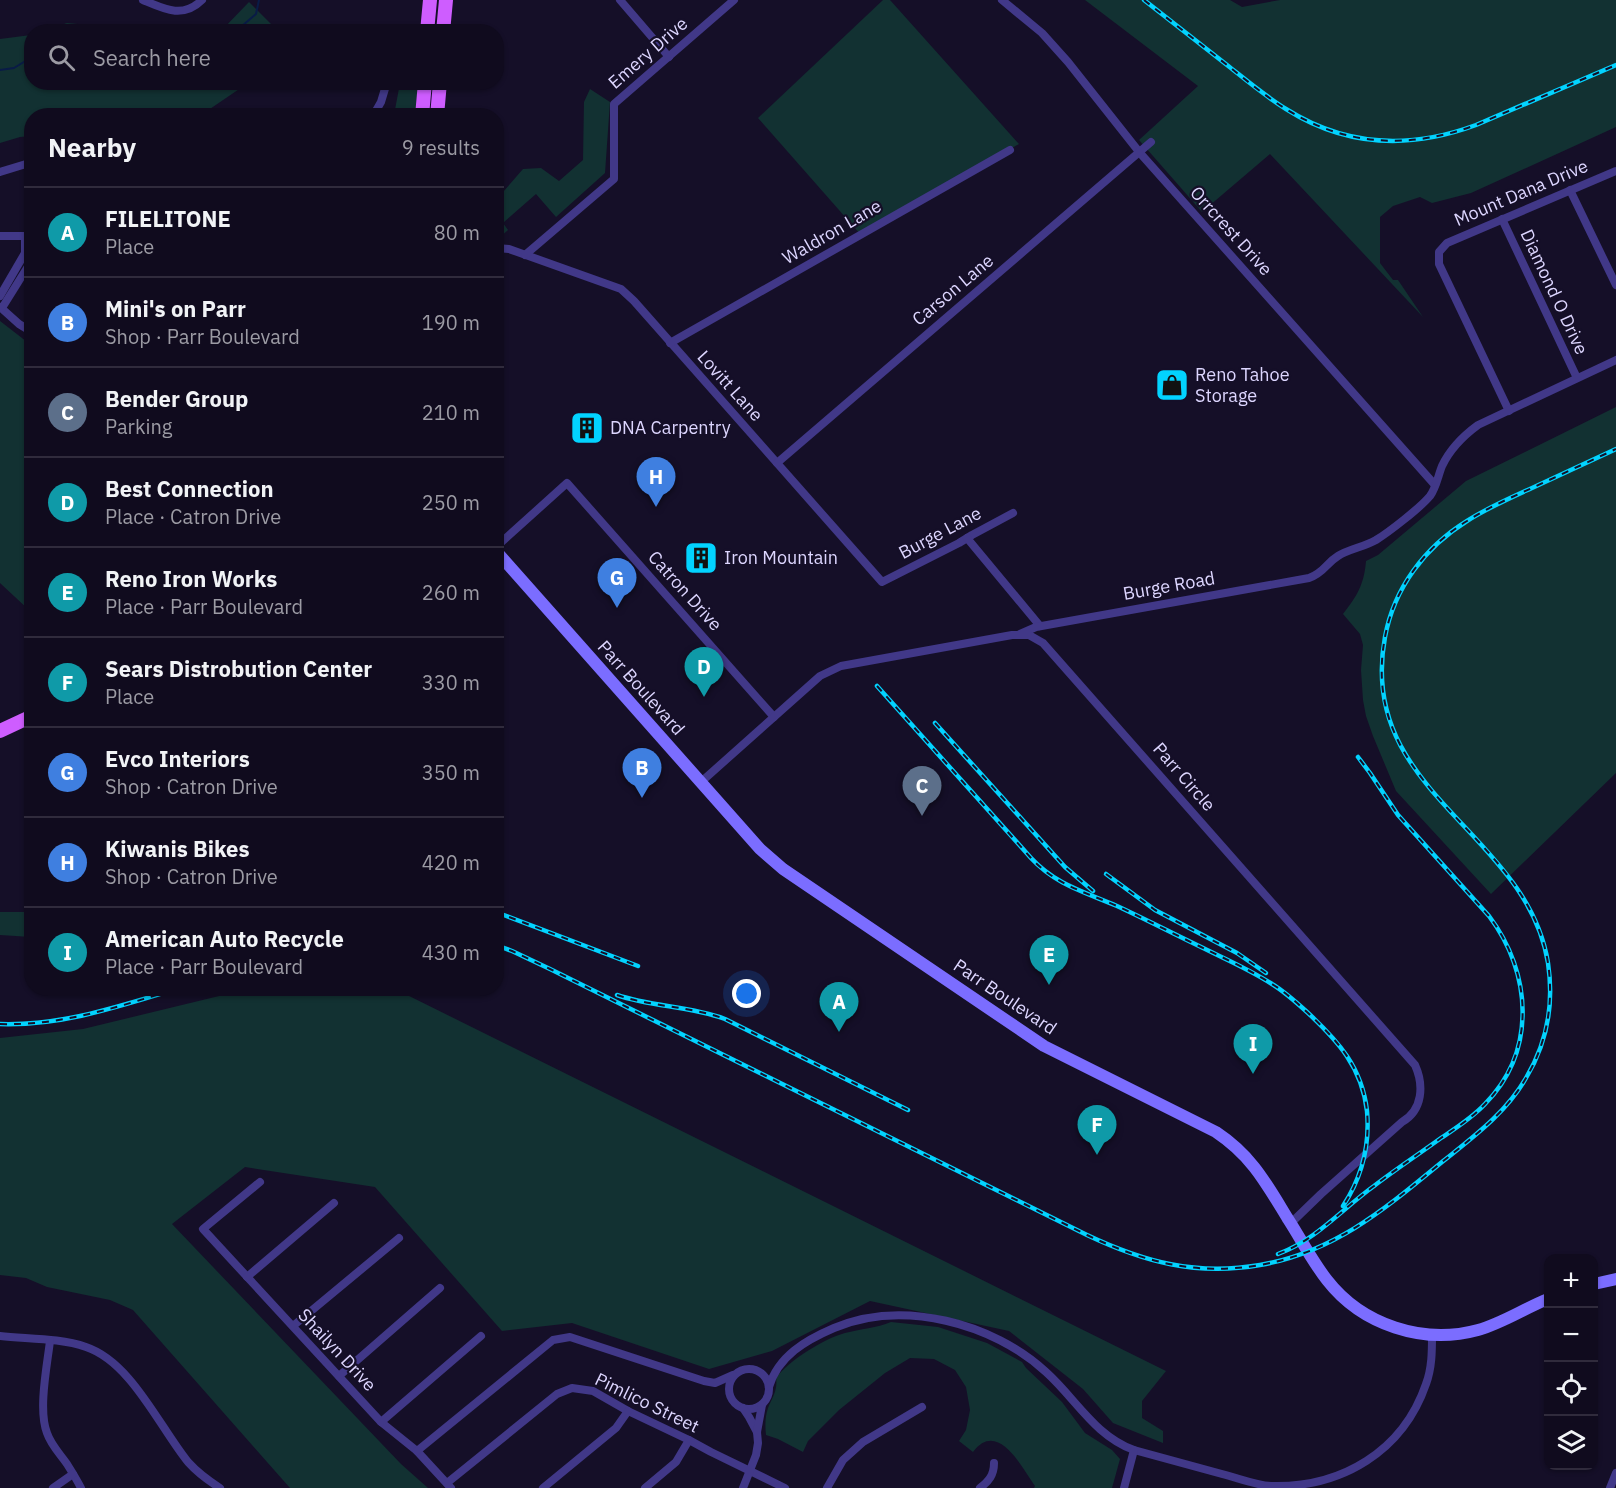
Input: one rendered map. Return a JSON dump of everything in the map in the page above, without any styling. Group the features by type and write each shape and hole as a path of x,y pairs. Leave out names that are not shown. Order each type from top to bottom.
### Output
{"main road":[{"path":"428,24 430,0"},
{"path":"444,24 446,0"},
{"path":"423,108 424,90"},
{"path":"438,108 439,90"},
{"name":"Parr Boulevard","path":"504,558 760,849 783,868 1030,1037 1064,1057 1230,1141 1252,1162 1328,1281 1367,1315 1414,1333 1432,1335 1463,1333 1495,1324 1544,1301"},
{"path":"0,731 24,720"},
{"path":"1598,1283 1616,1279"}],"street":[{"path":"143,0 164,9 183,12 196,6 202,0"},
{"path":"620,0 669,57"},
{"name":"Emery Drive","path":"525,255 614,179 614,104 734,0"},
{"name":"Orrcrest Drive","path":"1002,0 1042,33 1068,62 1140,153 1435,485"},
{"path":"378,108 385,90"},
{"name":"Carson Lane","path":"777,463 1151,142"},
{"name":"Waldron Lane","path":"670,343 1010,150"},
{"path":"0,172 24,165"},
{"name":"Mount Dana Drive","path":"1509,411 1439,264 1438,258 1441,250 1447,243 1616,171"},
{"path":"1570,190 1616,285"},
{"name":"Diamond O Drive","path":"1502,219 1577,378"},
{"path":"0,236 24,236"},
{"path":"504,249 525,255"},
{"path":"0,296 24,255"},
{"name":"Lovitt Lane","path":"525,255 621,289 882,582"},
{"path":"24,272 1,307 24,327"},
{"path":"1435,485 1443,463 1458,442 1478,425 1616,360"},
{"name":"Catron Drive","path":"504,542 567,483 774,717"},
{"name":"Burge Road","path":"1019,634 1040,626 1309,578 1323,571 1339,555 1377,540 1430,495 1435,485"},
{"name":"Burge Lane","path":"882,582 1013,513"},
{"path":"967,538 1040,626"},
{"path":"701,782 820,676 830,670 841,666 1019,634"},
{"name":"Parr Circle","path":"1019,634 1035,638 1043,643 1415,1065 1421,1082 1421,1091 1419,1101 1409,1118 1291,1223"},
{"name":"Shailyn Drive","path":"260,1182 203,1229 381,1422 417,1451 449,1485"},
{"path":"247,1276 334,1203"},
{"path":"293,1326 399,1238"},
{"path":"339,1376 440,1288"},
{"path":"743,1488 756,1455 762,1405 775,1371 793,1351 839,1326 860,1320 881,1316 901,1316 954,1323 1000,1340 1046,1372 1104,1434 1117,1442 1134,1450 1262,1486 1297,1487 1320,1484 1339,1478 1382,1452 1419,1402 1431,1362 1432,1335"},
{"path":"0,1336 71,1343 88,1347 113,1362 131,1380 190,1464 202,1476 220,1488"},
{"path":"381,1422 481,1336"},
{"path":"417,1451 553,1340 570,1336 715,1383 729,1395 736,1406 753,1409 762,1405"},
{"path":"50,1341 43,1408 44,1422 53,1445 81,1488"},
{"path":"715,1383 738,1371 754,1370 783,1360"},
{"path":"754,1370 763,1375 769,1387"},
{"path":"729,1395 733,1375"},
{"name":"Pimlico Street","path":"449,1485 557,1394 572,1388 593,1391 628,1411 785,1488"},
{"path":"827,1488 843,1460 857,1447 922,1407"},
{"path":"742,1408 757,1432"},
{"path":"543,1488 616,1428 628,1411"},
{"path":"645,1488 676,1462 689,1440"},
{"path":"1124,1488 1134,1450"},
{"path":"980,1488 988,1482 994,1471 994,1463"},
{"path":"1610,1488 1616,1473"},
{"path":"53,1488 74,1474"}],"green space":[{"path":"883,0 890,0 1019,144 861,235 758,118"},
{"path":"1085,0 1230,0 1242,7 1280,0 1616,0 1616,127 1471,193 1432,203 1420,197 1393,206 1380,217 1380,263 1393,280 1398,280 1423,317 1270,154 1202,212 1139,140 1198,86"},
{"path":"249,2 271,24 228,24"},
{"path":"24,36 24,90 238,90 211,108 24,108 24,137 0,143 0,39"},
{"path":"590,89 610,102 605,173 556,217 536,194 504,222 504,191 523,169 541,168 559,181 583,160 584,102"},
{"path":"399,90 417,90 416,108 395,108"},
{"path":"0,321 24,340 24,605 0,583"},
{"path":"1616,407 1616,773 1491,894 1396,791 1366,716 1361,670 1363,645 1360,634 1343,614 1359,590 1364,577 1366,561 1378,555 1466,481"},
{"path":"0,912 24,912 24,937 0,935"},
{"path":"219,996 409,996 1166,1371 1142,1401 1142,1418 1163,1431 1163,1443 1113,1423 1083,1389 1009,1331 870,1301 772,1351 709,1369 572,1323 502,1331 375,1187 245,1167 172,1224 401,1464 428,1488 290,1488 133,1310 110,1300 47,1287 26,1278 0,1275 0,1038 83,1029"},
{"path":"891,1322 938,1327 987,1343 1022,1362 1062,1402 1085,1433 1112,1450 1120,1459 1112,1488 1034,1488 1035,1486 1016,1459 1000,1444 991,1441 982,1443 973,1452 959,1441 966,1430 970,1410 966,1387 955,1370 934,1359 910,1358 885,1373 839,1410 808,1441 803,1452 766,1435 766,1415 775,1390 776,1378 789,1364 827,1340"}],"waterway":[{"path":"244,24 256,14 259,0"},
{"path":"0,70 14,68 24,62"}],"railway":[{"path":"1144,0 1278,104 1309,122 1355,137 1403,141 1452,133 1476,125 1616,65"},
{"path":"504,948 1087,1235 1129,1253 1171,1264 1214,1269 1260,1265 1312,1250 1336,1239 1380,1211 1499,1113 1518,1091 1533,1065 1544,1037 1549,1008 1548,963 1534,917 1510,878 1418,773 1395,735 1383,690 1385,637 1389,619 1414,570 1425,556 1452,531 1491,507 1616,449"},
{"path":"877,686 1031,858 1050,875 1254,973 1290,997 1338,1044 1360,1081 1368,1124 1366,1148 1360,1172 1343,1206"},
{"path":"935,723 1065,867 1093,891"},
{"path":"1278,1254 1305,1241 1382,1180 1475,1114 1502,1083 1514,1060 1520,1036 1523,1012 1520,987 1514,962 1503,938 1489,916 1398,815 1358,757"},
{"path":"1106,874 1155,910 1237,953 1266,973"},
{"path":"504,915 638,966"},
{"path":"617,995 698,1011 725,1019 908,1110"},
{"path":"0,1024 46,1022 91,1014 153,996"}],"place":[{"name":"Reno Tahoe Storage","path":"1172,385"},
{"name":"DNA Carpentry","path":"587,428"},
{"name":"Kiwanis Bikes","path":"656,507"},
{"name":"Iron Mountain","path":"701,558"},
{"name":"Evco Interiors","path":"617,608"},
{"name":"Best Connection","path":"704,697"},
{"name":"Mini's on Parr","path":"642,798"},
{"name":"Bender Group","path":"922,816"},
{"name":"Reno Iron Works","path":"1049,985"},
{"name":"FILELITONE","path":"839,1032"},
{"name":"American Auto Recycle","path":"1253,1074"},
{"name":"Sears Distrobution Center","path":"1097,1155"}]}
